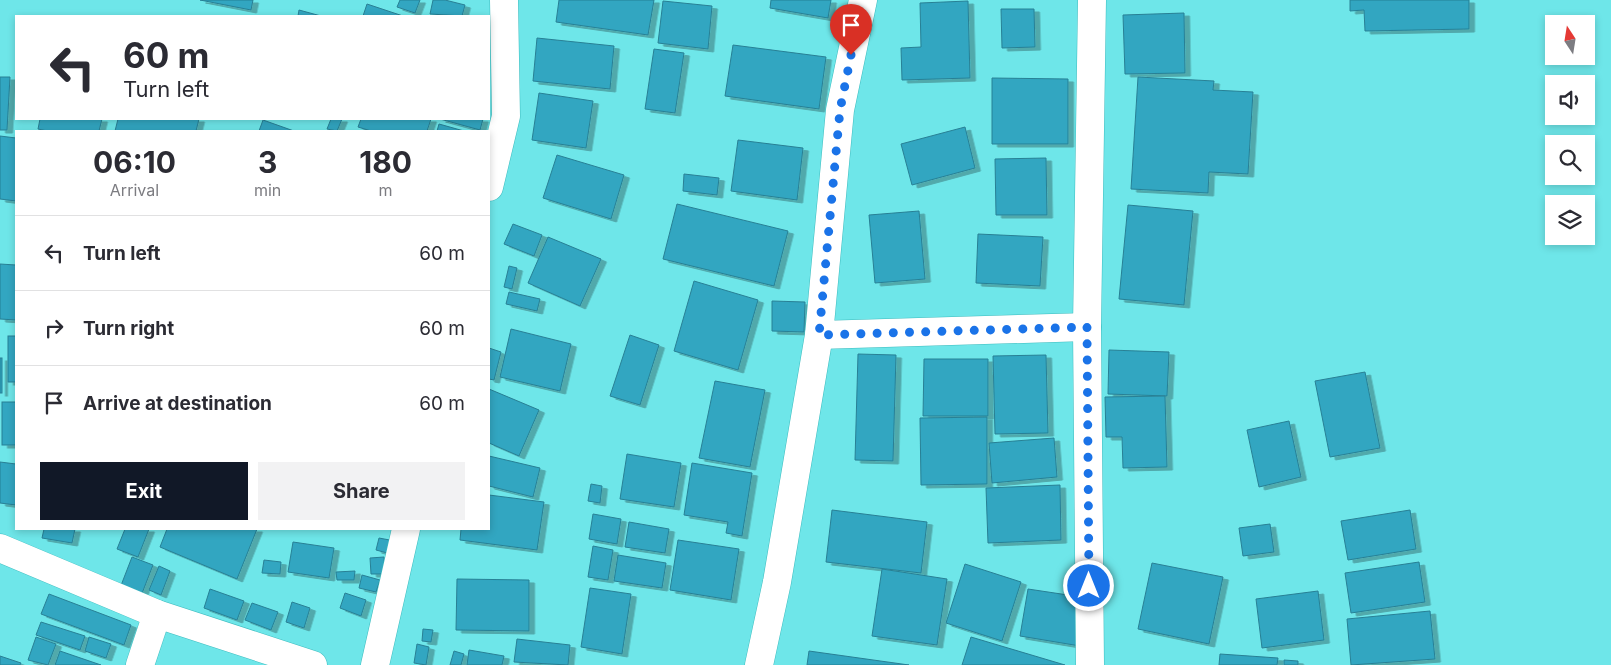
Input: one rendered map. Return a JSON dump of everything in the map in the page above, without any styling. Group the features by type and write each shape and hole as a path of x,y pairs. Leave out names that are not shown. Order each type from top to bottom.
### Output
{"street":[{"path":"490,183 506,116 504,0"},
{"path":"759,665 776,582 819,335 840,110 863,0"},
{"path":"1090,665 1087,327 1092,0"},
{"path":"819,335 1087,327"},
{"path":"375,665 406,530"},
{"path":"0,548 157,614 313,665"},
{"path":"140,665 157,614"}],"building":[{"path":"200,0 253,0 251,10"},
{"path":"400,0 420,0 415,13 397,7"},
{"path":"433,0 445,0 465,5 462,15 430,14"},
{"path":"559,0 654,0 648,35 556,22"},
{"path":"771,0 831,0 828,18 770,8"},
{"path":"1350,0 1469,0 1469,29 1365,31 1364,10 1350,11"},
{"path":"663,1 712,6 708,49 658,43"},
{"path":"968,1 970,78 902,80 901,48 921,47 920,3"},
{"path":"367,4 400,15 363,15"},
{"path":"1001,9 1034,9 1035,47 1002,48"},
{"path":"299,10 317,15 298,15"},
{"path":"1184,13 1185,73 1125,74 1123,15"},
{"path":"537,38 614,46 610,89 533,81"},
{"path":"733,45 826,57 819,109 725,96"},
{"path":"654,49 684,53 675,113 645,109"},
{"path":"0,77 10,77 7,130 0,130"},
{"path":"1138,77 1214,81 1213,90 1253,92 1248,174 1209,172 1208,193 1131,189"},
{"path":"992,78 1068,79 1068,144 992,144"},
{"path":"539,93 593,101 586,148 532,140"},
{"path":"40,120 102,120 99,130 38,129"},
{"path":"118,120 199,120 196,130 115,130"},
{"path":"263,120 291,130 259,130"},
{"path":"331,120 342,120 337,130 327,129"},
{"path":"361,120 431,120 427,130 368,130 358,127"},
{"path":"444,120 483,120 480,130"},
{"path":"439,124 460,130 437,130"},
{"path":"965,127 975,168 912,185 901,144"},
{"path":"0,136 15,138 15,201 0,199"},
{"path":"738,140 803,148 797,200 731,191"},
{"path":"557,155 624,175 611,219 543,198"},
{"path":"1046,158 1047,215 996,215 995,159"},
{"path":"684,174 719,178 717,195 683,191"},
{"path":"677,204 788,231 774,286 663,259"},
{"path":"1128,205 1193,211 1184,305 1119,299"},
{"path":"919,211 925,279 875,283 869,215"},
{"path":"513,224 542,235 534,256 504,244"},
{"path":"978,234 1043,237 1040,286 976,283"},
{"path":"548,237 601,259 580,306 528,283"},
{"path":"0,264 15,265 15,320 0,319"},
{"path":"509,266 517,268 512,289 504,287"},
{"path":"694,281 758,300 738,370 674,351"},
{"path":"509,292 540,299 537,311 506,304"},
{"path":"772,301 805,302 804,332 772,331"},
{"path":"511,329 571,344 560,391 500,377"},
{"path":"630,335 659,345 640,405 610,396"},
{"path":"8,336 15,336 15,382 8,382"},
{"path":"490,348 501,352 494,380 490,379"},
{"path":"1109,350 1169,352 1167,396 1108,394"},
{"path":"858,354 896,355 893,461 855,460"},
{"path":"1046,355 1048,433 995,434 993,356"},
{"path":"0,358 2,358 2,393 0,393"},
{"path":"924,359 988,359 988,416 923,416"},
{"path":"1365,372 1380,448 1330,457 1315,381"},
{"path":"715,381 765,390 750,467 699,458"},
{"path":"490,389 539,410 519,456 490,443"},
{"path":"1165,396 1167,467 1123,468 1122,437 1106,437 1105,397"},
{"path":"2,402 15,402 15,445 2,445"},
{"path":"987,417 987,484 921,485 920,418"},
{"path":"1289,421 1301,477 1259,487 1247,430"},
{"path":"1054,438 1057,477 992,483 989,443"},
{"path":"627,454 681,463 674,507 620,499"},
{"path":"490,456 540,468 533,497 490,486"},
{"path":"0,462 15,464 15,505 0,503"},
{"path":"692,463 752,473 742,536 726,533 728,522 684,515"},
{"path":"591,484 602,486 600,503 588,501"},
{"path":"1060,485 1061,540 988,543 986,488"},
{"path":"490,495 544,502 537,550 460,540 461,530 490,530"},
{"path":"832,510 927,522 921,573 826,562"},
{"path":"1410,510 1416,549 1348,560 1341,521"},
{"path":"593,514 621,519 617,544 589,539"},
{"path":"629,522 669,529 665,553 625,547"},
{"path":"1270,524 1274,552 1243,556 1239,528"},
{"path":"44,530 75,530 72,543 42,538"},
{"path":"125,530 149,530 138,557 117,549"},
{"path":"167,530 257,530 237,579 160,547"},
{"path":"379,538 395,541 391,554 376,550"},
{"path":"678,540 739,549 731,600 670,590"},
{"path":"293,542 334,548 329,578 288,572"},
{"path":"593,546 613,550 608,580 588,577"},
{"path":"618,555 666,563 662,588 614,581"},
{"path":"132,557 153,565 141,596 120,588"},
{"path":"384,557 385,574 371,574 370,558"},
{"path":"264,560 281,562 280,574 262,573"},
{"path":"1419,562 1425,602 1351,613 1345,573"},
{"path":"1152,563 1223,577 1209,644 1138,629"},
{"path":"965,564 1021,582 1002,641 946,623"},
{"path":"159,566 170,571 161,595 149,590"},
{"path":"882,569 947,579 937,645 872,636"},
{"path":"355,571 354,580 337,580 336,572"},
{"path":"362,575 380,580 376,592 359,588"},
{"path":"457,579 529,580 529,631 456,630"},
{"path":"590,588 631,594 622,654 581,647"},
{"path":"210,589 244,601 237,620 204,608"},
{"path":"1028,589 1088,598 1080,646 1020,636"},
{"path":"1318,591 1324,640 1262,648 1256,599"},
{"path":"345,593 366,600 361,616 340,608"},
{"path":"49,594 131,625 124,645 41,614"},
{"path":"292,602 310,608 304,628 286,622"},
{"path":"252,603 278,612 271,630 245,620"},
{"path":"1430,611 1435,659 1351,665 1347,619"},
{"path":"41,622 85,636 80,650 36,635"},
{"path":"423,629 433,630 431,642 422,641"},
{"path":"36,637 56,644 48,665 28,660"},
{"path":"89,637 111,644 106,658 85,651"},
{"path":"971,637 1065,665 962,665"},
{"path":"517,639 570,645 568,665 514,662"},
{"path":"417,644 429,647 426,665 414,663"},
{"path":"469,650 504,656 502,665 467,665"},
{"path":"60,651 101,665 55,665"},
{"path":"454,651 464,654 461,665 450,665"},
{"path":"809,651 909,665 807,665"},
{"path":"1220,654 1278,658 1277,665 1219,665"},
{"path":"0,656 21,663 20,665 0,665"},
{"path":"1284,660 1298,661 1298,665 1284,665"}],"route":[{"path":"851,55 840,110 819,335 1087,327 1089,586"}]}
